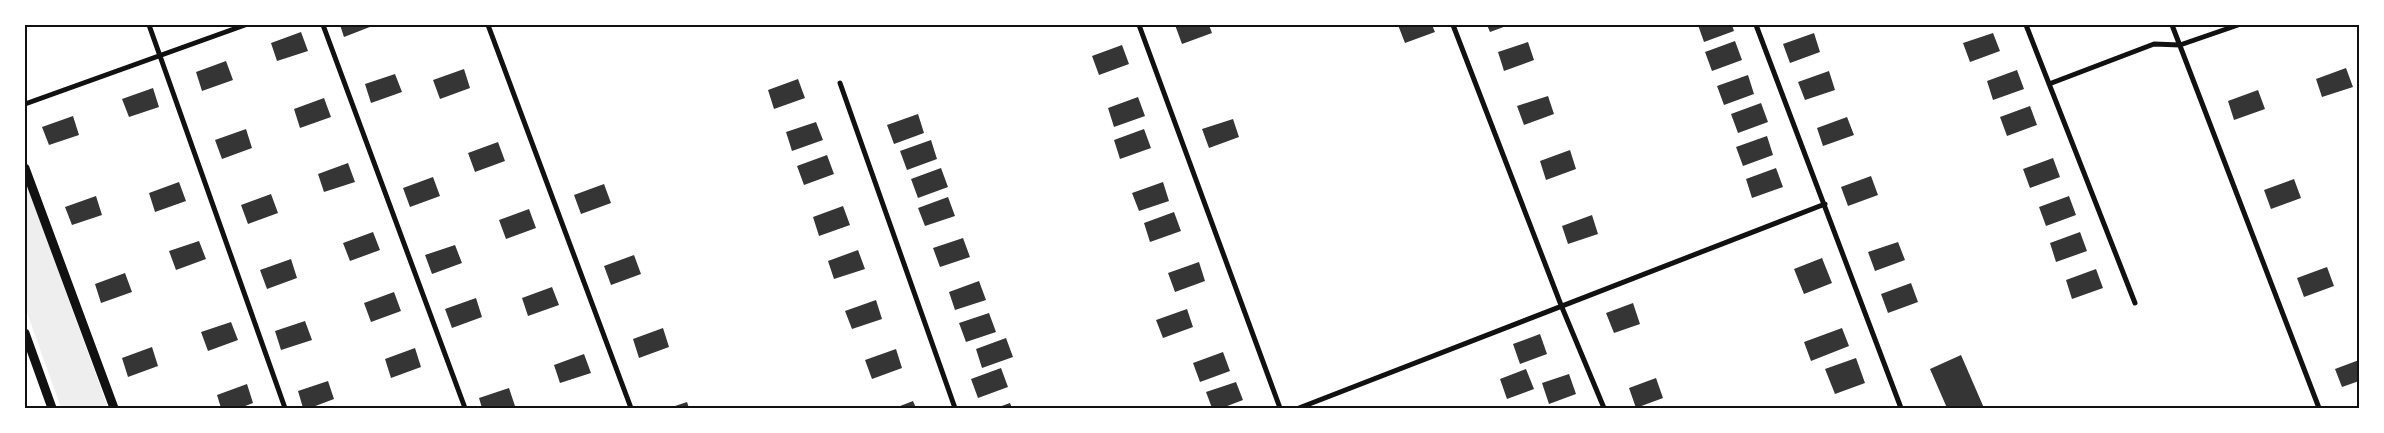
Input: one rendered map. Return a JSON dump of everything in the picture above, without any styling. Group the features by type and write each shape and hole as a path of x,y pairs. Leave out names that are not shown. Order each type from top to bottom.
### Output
{"street":[{"path":"149,25 284,408"},
{"path":"25,104 245,25"},
{"path":"323,25 465,408"},
{"path":"488,25 631,408"},
{"path":"1139,25 1280,408"},
{"path":"1453,25 1561,305 1604,408"},
{"path":"1756,25 1901,408"},
{"path":"2026,25 2135,303"},
{"path":"2172,25 2319,408"},
{"path":"2049,84 2154,44 2180,45 2238,25"},
{"path":"840,83 954,408"},
{"path":"25,168 114,408"},
{"path":"1299,408 1825,204"},
{"path":"25,333 52,408"}],"shaded area":[{"path":"25,179 108,408 61,408 25,307"}],"building":[{"path":"340,25 375,25 344,37"},
{"path":"1175,25 1209,25 1212,33 1182,44"},
{"path":"1398,25 1432,25 1435,32 1405,43"},
{"path":"1487,25 1509,25 1490,32"},
{"path":"1698,25 1732,25 1734,31 1704,42"},
{"path":"301,32 308,51 277,61 271,43"},
{"path":"1814,33 1820,52 1790,63 1783,44"},
{"path":"1993,33 2000,51 1970,62 1963,43"},
{"path":"1735,41 1742,60 1712,71 1705,52"},
{"path":"1528,42 1534,60 1504,71 1498,52"},
{"path":"1122,45 1129,64 1099,75 1092,56"},
{"path":"226,61 233,80 202,91 196,72"},
{"path":"2346,68 2353,87 2322,97 2316,79"},
{"path":"464,69 470,88 440,99 433,80"},
{"path":"2017,70 2024,89 1993,100 1987,81"},
{"path":"1829,71 1835,90 1805,100 1798,82"},
{"path":"395,74 402,92 371,103 365,84"},
{"path":"1748,75 1754,94 1724,105 1717,86"},
{"path":"798,79 805,98 774,109 768,90"},
{"path":"153,88 159,107 129,117 122,99"},
{"path":"2258,90 2265,109 2234,120 2228,101"},
{"path":"1548,96 1554,114 1524,125 1517,106"},
{"path":"1138,97 1145,116 1114,127 1108,108"},
{"path":"324,98 331,117 300,128 294,109"},
{"path":"1761,103 1768,122 1738,133 1731,114"},
{"path":"2030,106 2037,125 2007,136 2000,117"},
{"path":"918,114 924,133 894,144 887,125"},
{"path":"73,116 79,135 49,145 42,127"},
{"path":"1847,117 1854,135 1823,146 1817,128"},
{"path":"1233,119 1239,137 1209,148 1202,129"},
{"path":"816,122 823,140 792,151 786,132"},
{"path":"246,129 252,148 222,159 215,140"},
{"path":"1144,129 1151,148 1120,159 1114,140"},
{"path":"1767,136 1773,155 1743,166 1736,147"},
{"path":"931,140 937,159 907,170 900,151"},
{"path":"498,142 505,161 475,172 468,153"},
{"path":"1570,150 1576,169 1546,180 1540,161"},
{"path":"827,155 834,174 804,185 797,166"},
{"path":"2053,158 2060,177 2030,188 2023,169"},
{"path":"348,163 355,182 324,192 318,174"},
{"path":"941,168 948,187 918,198 911,179"},
{"path":"1776,168 1783,187 1752,198 1746,179"},
{"path":"1871,176 1878,195 1848,206 1841,187"},
{"path":"433,177 440,196 410,207 403,188"},
{"path":"2294,179 2301,198 2271,209 2264,190"},
{"path":"179,182 186,201 155,212 149,193"},
{"path":"1163,182 1169,201 1139,211 1132,193"},
{"path":"604,184 611,203 581,214 574,195"},
{"path":"271,194 278,213 248,224 241,205"},
{"path":"96,196 102,215 72,225 65,207"},
{"path":"2069,196 2076,215 2046,226 2039,207"},
{"path":"948,197 955,216 925,226 918,208"},
{"path":"843,206 850,225 819,236 813,217"},
{"path":"529,209 536,228 506,239 499,220"},
{"path":"1174,212 1181,231 1150,242 1144,223"},
{"path":"1592,215 1598,234 1568,244 1562,226"},
{"path":"373,232 380,250 350,261 343,243"},
{"path":"2080,232 2087,251 2056,262 2050,243"},
{"path":"963,238 970,257 940,267 933,248"},
{"path":"199,241 206,259 176,270 169,251"},
{"path":"1898,242 1905,260 1875,271 1868,252"},
{"path":"455,245 462,263 432,274 425,255"},
{"path":"858,250 865,269 834,279 828,261"},
{"path":"634,255 641,274 611,285 604,266"},
{"path":"1822,258 1832,283 1804,294 1794,269"},
{"path":"291,259 297,278 267,289 260,270"},
{"path":"1199,262 1205,281 1175,292 1168,273"},
{"path":"2327,267 2334,286 2304,297 2297,278"},
{"path":"2096,269 2103,288 2072,299 2066,280"},
{"path":"125,273 132,292 101,303 95,284"},
{"path":"979,281 986,300 955,310 949,292"},
{"path":"1911,283 1918,302 1888,313 1881,294"},
{"path":"552,287 559,305 528,316 522,298"},
{"path":"394,292 401,311 371,322 364,303"},
{"path":"476,298 482,317 452,328 445,309"},
{"path":"876,300 882,319 852,329 845,311"},
{"path":"1633,303 1640,324 1614,333 1606,313"},
{"path":"1187,309 1193,327 1163,338 1156,320"},
{"path":"989,313 996,332 966,342 959,323"},
{"path":"305,321 312,340 281,350 275,331"},
{"path":"231,322 238,340 208,351 201,332"},
{"path":"663,328 669,347 639,358 633,339"},
{"path":"1842,328 1849,346 1811,361 1804,342"},
{"path":"1540,334 1547,354 1520,364 1513,344"},
{"path":"1006,338 1013,357 982,368 976,349"},
{"path":"152,347 158,366 128,377 122,358"},
{"path":"415,348 421,367 391,378 385,359"},
{"path":"896,349 902,368 872,379 865,360"},
{"path":"1223,352 1230,371 1200,382 1193,363"},
{"path":"584,354 591,373 560,383 554,365"},
{"path":"1961,355 1984,408 1947,408 1930,369"},
{"path":"1856,358 1865,383 1835,394 1825,369"},
{"path":"2359,360 2359,381 2342,387 2335,369"},
{"path":"1001,368 1008,387 978,398 971,379"},
{"path":"1526,369 1534,389 1507,399 1500,379"},
{"path":"1569,374 1576,394 1549,404 1542,383"},
{"path":"1656,378 1663,398 1636,408 1629,388"},
{"path":"328,381 334,399 310,408 303,408 298,391"},
{"path":"1236,382 1243,400 1222,408 1212,408 1206,392"},
{"path":"247,384 253,403 240,408 221,408 217,395"},
{"path":"509,388 515,406 482,408 479,398"},
{"path":"913,401 916,408 895,408"},
{"path":"687,402 689,408 669,408"},
{"path":"1010,403 1012,408 996,408"}]}
